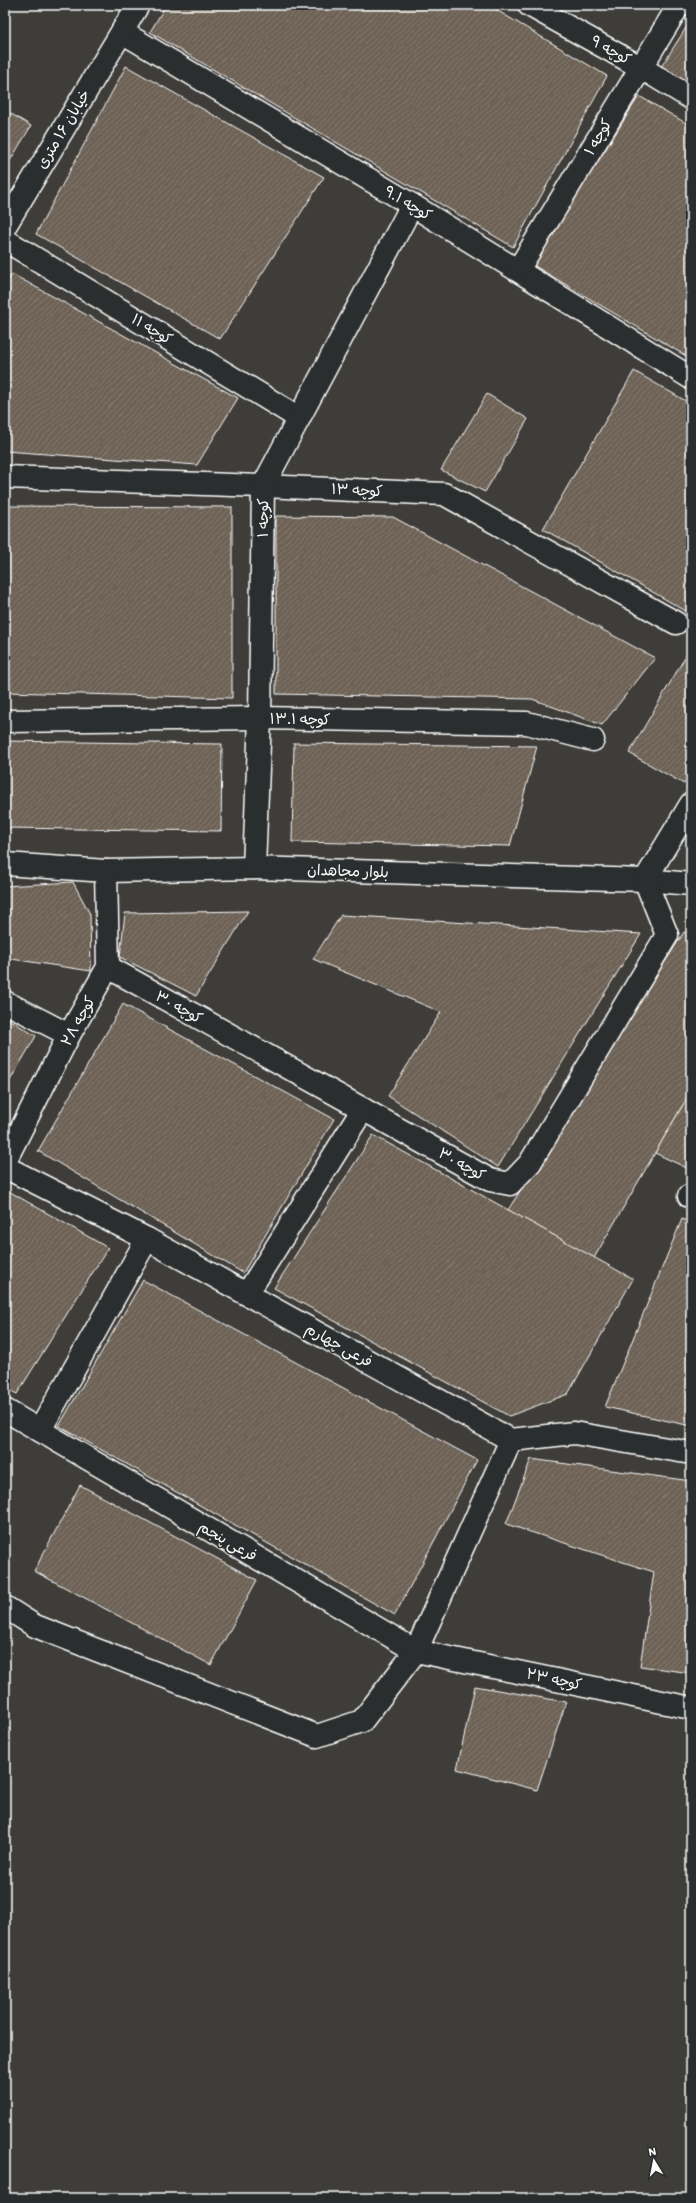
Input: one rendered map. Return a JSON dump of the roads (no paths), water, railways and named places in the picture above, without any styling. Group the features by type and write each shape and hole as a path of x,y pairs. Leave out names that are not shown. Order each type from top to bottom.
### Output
{"street":[{"name":"خیابان ۱۶ متری","path":"5,226 138,5"},
{"name":"کوچه ۹","path":"529,5 640,67 691,98"},
{"name":"کوچه ۱","path":"518,270 679,5"},
{"name":"کوچه ۹.۱","path":"122,32 412,205 691,378"},
{"name":"کوچه ۱","path":"254,868 260,718 263,486 412,205"},
{"name":"کوچه ۱۱","path":"5,240 299,418"},
{"name":"کوچه ۱۳","path":"5,477 444,494 676,622"},
{"name":"کوچه ۱۳.۱","path":"5,721 260,718 527,722 593,740"},
{"path":"645,880 691,804"},
{"name":"بلوار مجاهدان","path":"5,864 106,871 254,868 645,880 691,884"},
{"path":"106,871 108,967"},
{"name":"کوچه ۳۰","path":"108,967 490,1180 510,1184 530,1163 667,935 645,880"},
{"name":"کوچه ۲۸","path":"5,1161 69,1035 108,967"},
{"path":"5,1002 69,1035"},
{"path":"247,1294 363,1109"},
{"name":"فرعی چهارم","path":"5,1167 147,1239 511,1440"},
{"path":"5,1410 40,1430 147,1239"},
{"name":"فرعی پنجم","path":"40,1430 416,1651"},
{"path":"5,1607 35,1626 317,1736 362,1720 416,1651 511,1440 574,1433 691,1453"},
{"name":"کوچه ۲۳","path":"416,1651 691,1708"}]}
